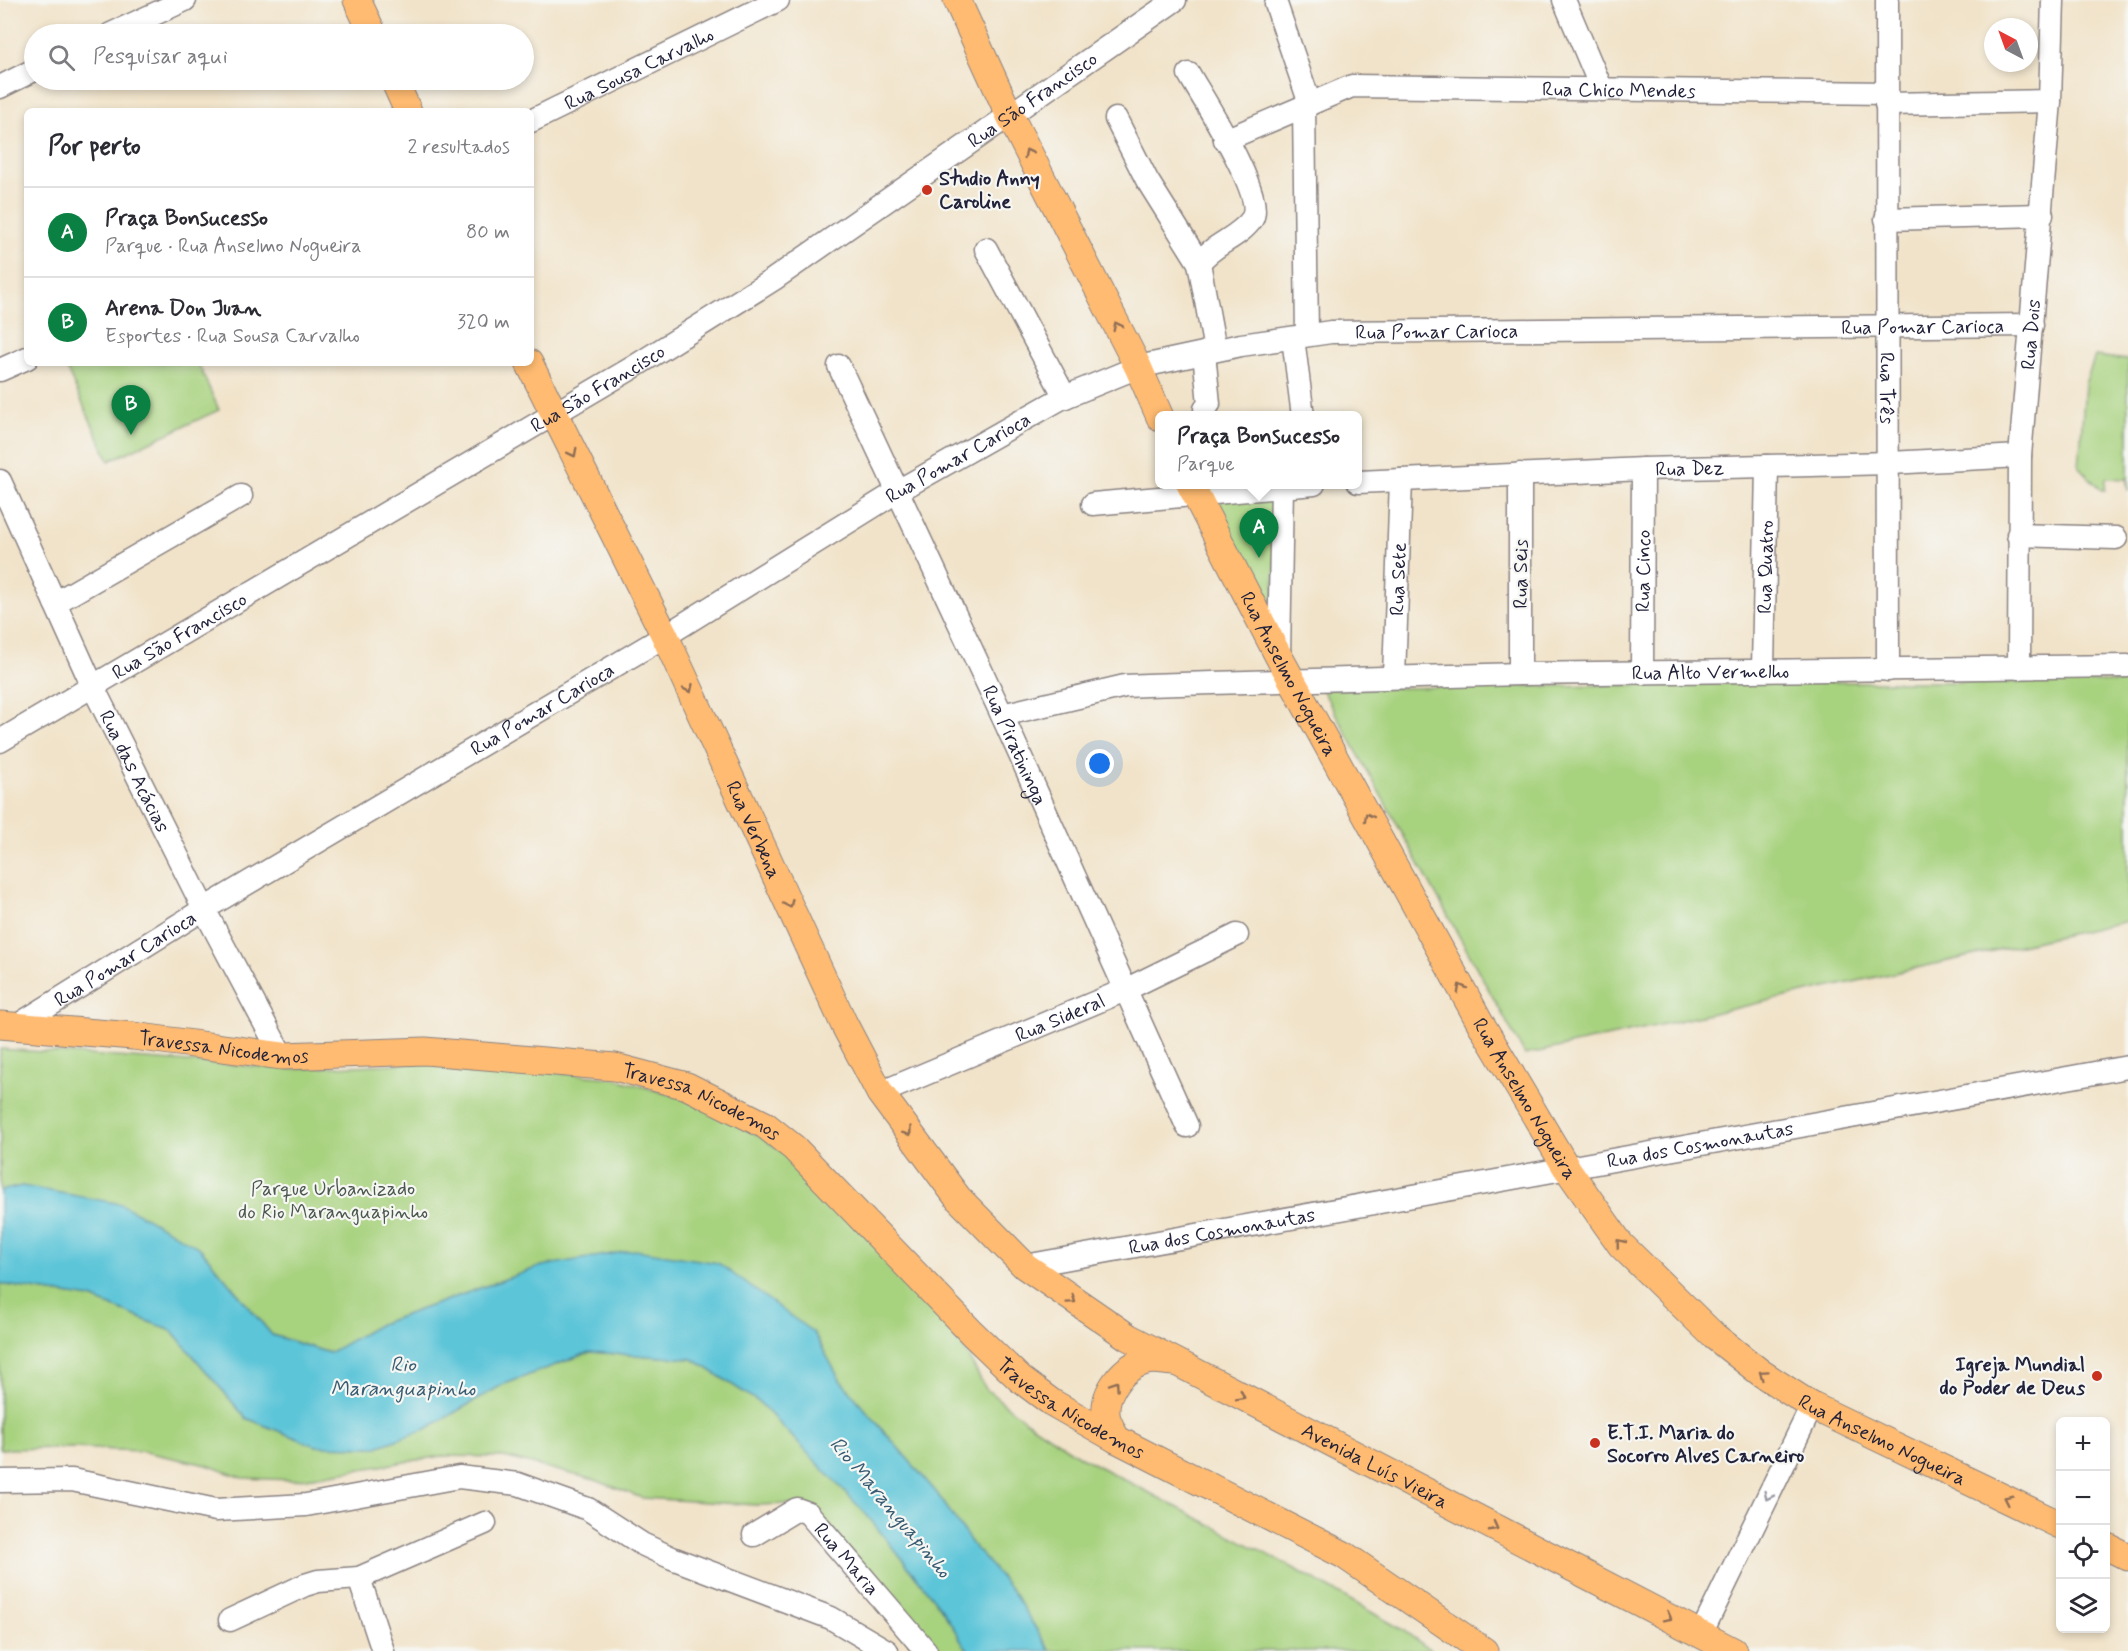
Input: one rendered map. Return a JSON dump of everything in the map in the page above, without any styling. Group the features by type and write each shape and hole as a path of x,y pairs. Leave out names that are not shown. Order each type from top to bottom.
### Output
{"main road":[{"path":"357,0 368,24"},
{"path":"957,0 1008,114 1138,367 1157,411"},
{"path":"398,90 407,108"},
{"name":"Rua Verbena","path":"530,366 665,636 839,1014 880,1093 957,1198 1024,1266"},
{"name":"Rua Anselmo Nogueira","path":"1203,489 1279,657 1475,1014 1566,1167 1621,1245 1668,1293 1754,1367 1812,1406 2056,1523"},
{"name":"Travessa Nicodemos","path":"9,1025 133,1036 282,1056 426,1051 615,1067 644,1073 696,1090 765,1125 794,1148 972,1333 1020,1379 1051,1402 1116,1439 1267,1518 1344,1555 1484,1651"},
{"name":"Avenida Luís Vieira","path":"1024,1266 1128,1337 1733,1651"},
{"path":"1116,1439 1106,1415 1107,1398 1116,1382 1130,1369 1147,1361 1177,1363"},
{"path":"2110,1548 2128,1557"}],"street":[{"path":"133,24 185,0"},
{"name":"Rua Sousa Carvalho","path":"534,120 778,0"},
{"name":"Rua São Francisco","path":"0,741 553,412 632,368 774,279 1175,0"},
{"path":"1564,0 1602,90"},
{"name":"Rua Três","path":"1887,0 1886,219 1890,464 1888,670"},
{"name":"Rua Dois","path":"2019,668 2020,456 2042,215 2050,101 2053,0"},
{"path":"1276,3 1307,106 1300,337 1303,411"},
{"path":"1189,74 1248,183 1256,209 1244,228 1207,252 1199,263"},
{"path":"0,87 24,75"},
{"name":"Rua Chico Mendes","path":"1307,106 1352,86 2050,101"},
{"path":"1225,140 1307,106"},
{"path":"1116,119 1147,180 1199,263 1210,352 1209,404 1205,411"},
{"path":"1886,219 2042,215"},
{"path":"986,249 1065,397"},
{"name":"Rua Pomar Carioca","path":"9,1025 665,636 898,491 1065,397 1138,367 1210,352 1331,332 2032,325"},
{"path":"0,370 24,359"},
{"name":"Rua Piratininga","path":"839,366 1002,715 1187,1126"},
{"name":"Rua Dez","path":"1362,482 1642,469 1890,464 2020,456"},
{"name":"Rua Quatro","path":"1763,669 1767,466"},
{"name":"Rua Cinco","path":"1642,469 1642,673"},
{"name":"Rua Seis","path":"1520,474 1520,674"},
{"name":"Rua Sete","path":"1394,678 1401,480"},
{"name":"Rua das Acácias","path":"0,481 92,685 204,909 282,1056"},
{"path":"1093,504 1203,489"},
{"path":"1279,657 1282,489"},
{"path":"55,603 241,496"},
{"path":"2018,535 2116,538"},
{"name":"Rua Alto Vermelho","path":"1002,715 1125,686 1763,669 1888,670 2128,666"},
{"name":"Rua Sideral","path":"880,1093 1125,990 1237,935"},
{"name":"Rua dos Cosmonautas","path":"1024,1266 2128,1067"},
{"path":"1701,1634 1812,1406"},
{"path":"0,1481 72,1480 216,1510 306,1505 459,1477 518,1484 588,1509 642,1544 672,1558 831,1618 887,1651"},
{"name":"Rua Maria","path":"754,1535 796,1509 808,1513 927,1651"},
{"path":"230,1620 305,1585 318,1581 359,1578 485,1523"},
{"path":"359,1578 383,1651"}],"green space":[{"path":"2095,356 2128,360 2128,491 2127,479 2106,478 2105,490 2101,490 2079,467 2085,384"},
{"path":"65,366 199,366 219,410 109,461"},
{"path":"1278,494 1273,616 1213,501"},
{"path":"1837,682 2128,682 2128,921 1525,1055 1322,689"},
{"name":"Parque Urbanizado do Rio Maranguapinho","path":"0,1049 291,1069 435,1062 613,1078 682,1098 736,1121 789,1156 948,1320 986,1389 1026,1421 1081,1457 1299,1571 1401,1629 1432,1651 1050,1651 1013,1592 973,1545 936,1492 840,1380 814,1333 542,1266 380,1324 330,1353 272,1335 200,1248 22,1186 0,1191"},
{"path":"0,1284 91,1298 172,1331 246,1418 317,1446 377,1447 426,1429 502,1385 590,1352 693,1359 759,1402 866,1514 941,1608 968,1651 936,1651 791,1504 756,1505 642,1498 595,1480 504,1457 442,1456 294,1480 242,1478 207,1465 140,1451 74,1448 0,1449"}],"water":[{"name":"Rio Maranguapinho","path":"22,1186 121,1204 200,1248 272,1335 329,1353 380,1324 542,1266 635,1250 718,1263 814,1333 840,1380 936,1492 973,1545 1013,1592 1050,1651 968,1651 941,1608 866,1514 759,1402 693,1359 590,1352 502,1385 426,1429 377,1447 316,1446 246,1418 172,1331 91,1298 0,1284 0,1191"}],"place":[{"name":"Studio Anny Caroline","path":"927,190"},
{"name":"Arena Don Juan","path":"131,435"},
{"name":"Praça Bonsucesso","path":"1259,558"},
{"name":"Igreja Mundial do Poder de Deus","path":"2097,1376"},
{"name":"E.T.I. Maria do Socorro Alves Carneiro","path":"1595,1443"}]}
